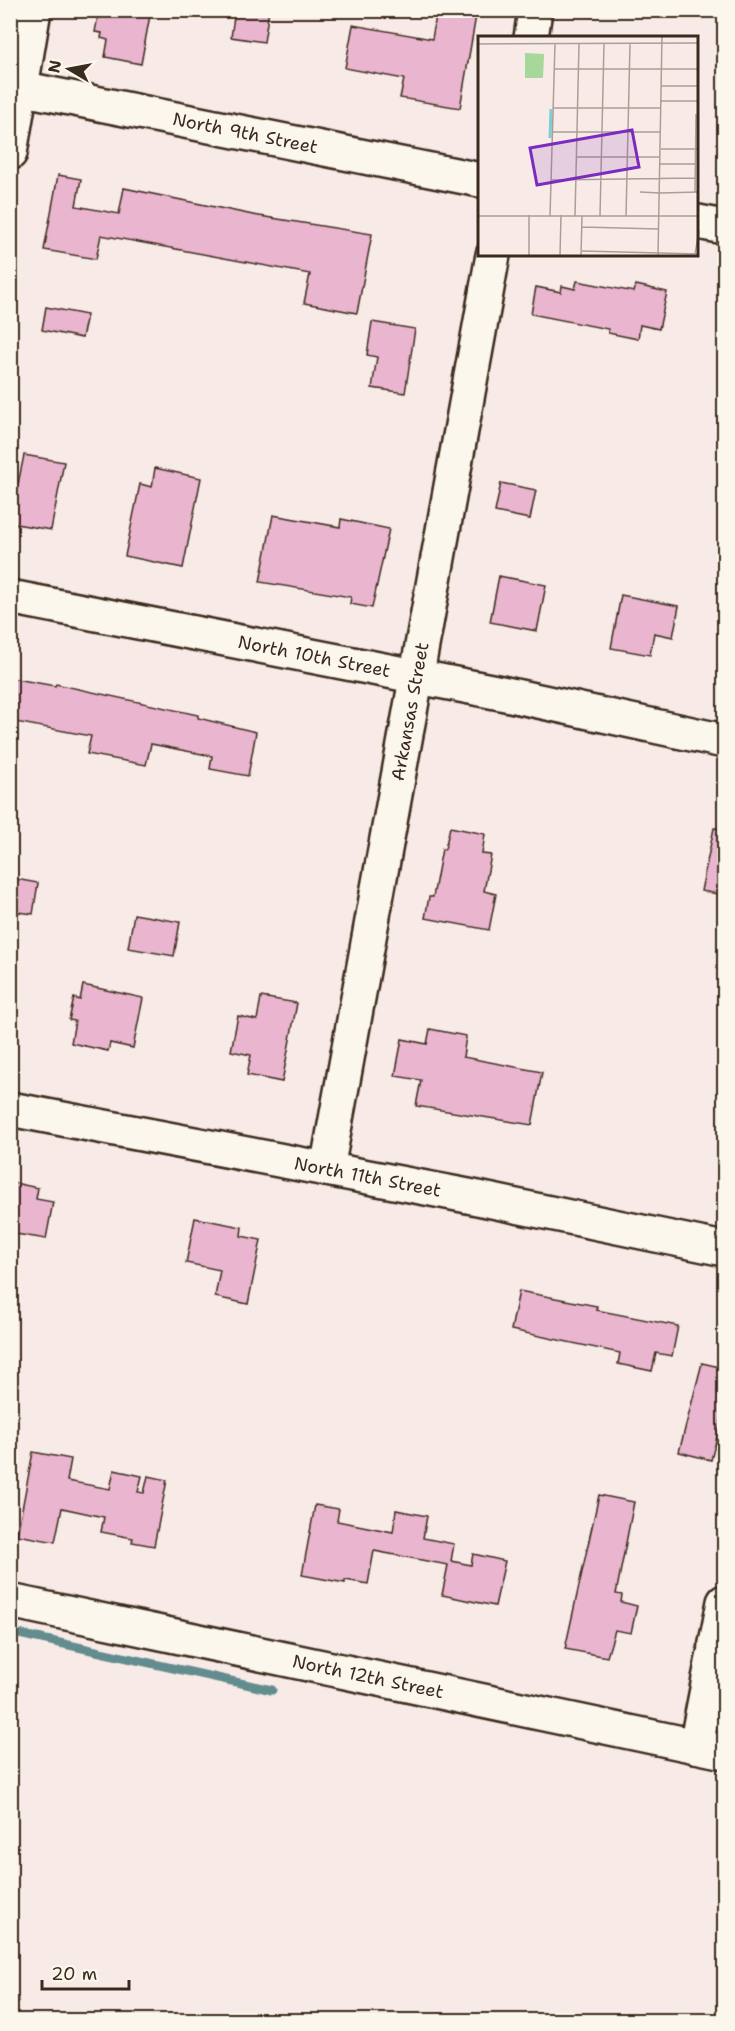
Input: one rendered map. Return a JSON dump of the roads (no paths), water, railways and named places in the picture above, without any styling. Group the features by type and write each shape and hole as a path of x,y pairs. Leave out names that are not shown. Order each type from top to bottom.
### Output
{"street":[{"path":"10,153 16,87 34,10"},
{"path":"531,36 535,10"},
{"name":"North 9th Street","path":"16,87 478,180"},
{"path":"699,222 724,227"},
{"name":"Arkansas Street","path":"327,1169 492,256"},
{"name":"North 10th Street","path":"10,597 417,677 724,741"},
{"name":"North 11th Street","path":"10,1109 327,1169 724,1249"},
{"name":"North 12th Street","path":"10,1601 710,1749"},
{"path":"710,1749 724,1602"}],"waterway":[{"path":"10,1632 272,1690"}]}
